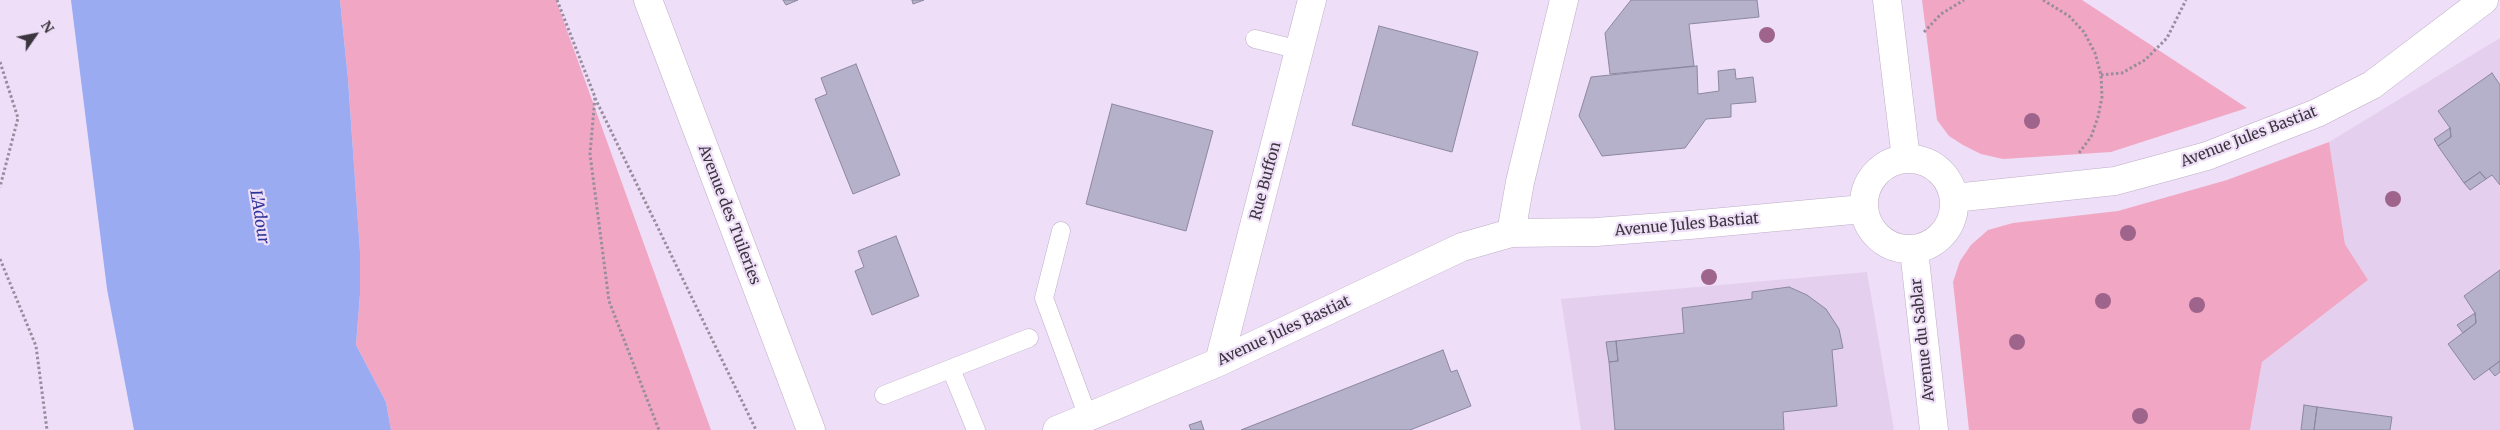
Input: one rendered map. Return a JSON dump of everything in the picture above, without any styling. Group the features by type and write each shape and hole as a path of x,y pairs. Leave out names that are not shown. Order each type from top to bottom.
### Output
{"street":[{"name":"Avenue des Tuileries","path":"648,0 811,430"},
{"name":"Rue Buffon","path":"1219,362 1312,0"},
{"path":"1511,233 1520,182 1564,0"},
{"path":"1888,0 1906,159"},
{"name":"Avenue Jules Bastiat","path":"1954,198 2115,181 2207,156 2317,112 2372,84 2484,0"},
{"path":"1906,159 1920,160 1932,165 1950,184 1954,198 1954,211 1950,224 1943,235 1933,243 1914,250 1899,249 1886,244 1875,235 1867,223 1863,210 1867,185 1874,175 1883,166 1906,159"},
{"name":"Avenue Jules Bastiat","path":"1057,430 1219,362 1462,247 1511,233 1596,232 1863,210"},
{"name":"Avenue du Sablar","path":"1914,250 1934,430"}],"lane":[{"path":"1255,40 1300,50"},
{"path":"1061,231 1044,298 1088,417"},
{"path":"884,395 1030,338"},
{"path":"951,369 976,430"}],"path":[{"path":"557,0 595,97 756,430"},
{"path":"1920,37 1941,14 1964,0"},
{"path":"2044,0 2069,16 2084,32 2095,53 2101,76 2102,96 2098,117 2090,137 2072,160"},
{"path":"2101,76 2122,73 2144,60 2167,38 2186,0"},
{"path":"0,62 18,118 0,187"},
{"path":"595,97 590,154 609,301 659,430"},
{"path":"0,260 36,346 46,430"}],"shaded area":[{"path":"340,0 556,0 711,430 391,430 386,402 356,345 360,294 360,252 348,79"},
{"path":"1922,0 2082,0 2247,108 2111,152 2003,159 1981,154 1949,136 1937,120"},
{"path":"2500,38 2500,430 2250,430 2262,362 2368,280 2345,244 2329,142"},
{"path":"2329,142 2345,244 2368,280 2262,362 2250,430 1969,430 1953,282 1960,261 1971,245 1988,230 2013,223 2118,211 2227,180"},
{"path":"1867,272 1894,430 1581,430 1561,299"}],"water":[{"name":"L'Adour","path":"71,0 340,0 348,79 360,252 360,294 356,345 386,402 391,430 134,430 107,289"}],"building":[{"path":"783,0 798,0 786,5"},
{"path":"912,0 924,0 913,4"},
{"path":"1631,0 1757,0 1759,17 1689,24 1694,66 1610,74 1605,33"},
{"path":"1379,26 1478,52 1452,152 1352,125"},
{"path":"856,64 900,175 853,194 815,99 827,94 821,78"},
{"path":"1697,66 1698,94 1719,91 1718,71 1735,69 1736,79 1753,77 1756,102 1731,104 1731,117 1706,119 1685,148 1602,156 1579,116 1591,77"},
{"path":"2492,73 2500,85 2500,185 2492,175 2486,179 2480,172 2464,183 2438,146 2451,137 2450,128 2438,111"},
{"path":"1112,104 1213,131 1186,231 1086,204"},
{"path":"2450,128 2451,137 2438,146 2434,139"},
{"path":"2480,172 2486,179 2470,190 2464,183"},
{"path":"896,236 919,296 872,315 855,271 864,267 858,251"},
{"path":"2500,270 2500,361 2474,380 2448,344 2476,323 2475,313 2464,296"},
{"path":"1789,287 1807,295 1826,309 1839,329 1843,348 1832,350 1837,406 1783,412 1784,430 1615,430 1609,362 1618,361 1616,341 1684,333 1682,308 1752,299 1752,292"},
{"path":"2475,313 2476,323 2463,333 2457,325"},
{"path":"1616,341 1618,361 1609,362 1606,342"},
{"path":"1443,350 1451,372 1457,370 1471,406 1410,430 1241,430"},
{"path":"2500,361 2500,372 2495,376 2489,369"},
{"path":"2304,405 2317,407 2314,430 2301,430"},
{"path":"2317,407 2392,417 2390,430 2314,430"},
{"path":"1201,421 1204,430 1191,430 1189,425"}]}
